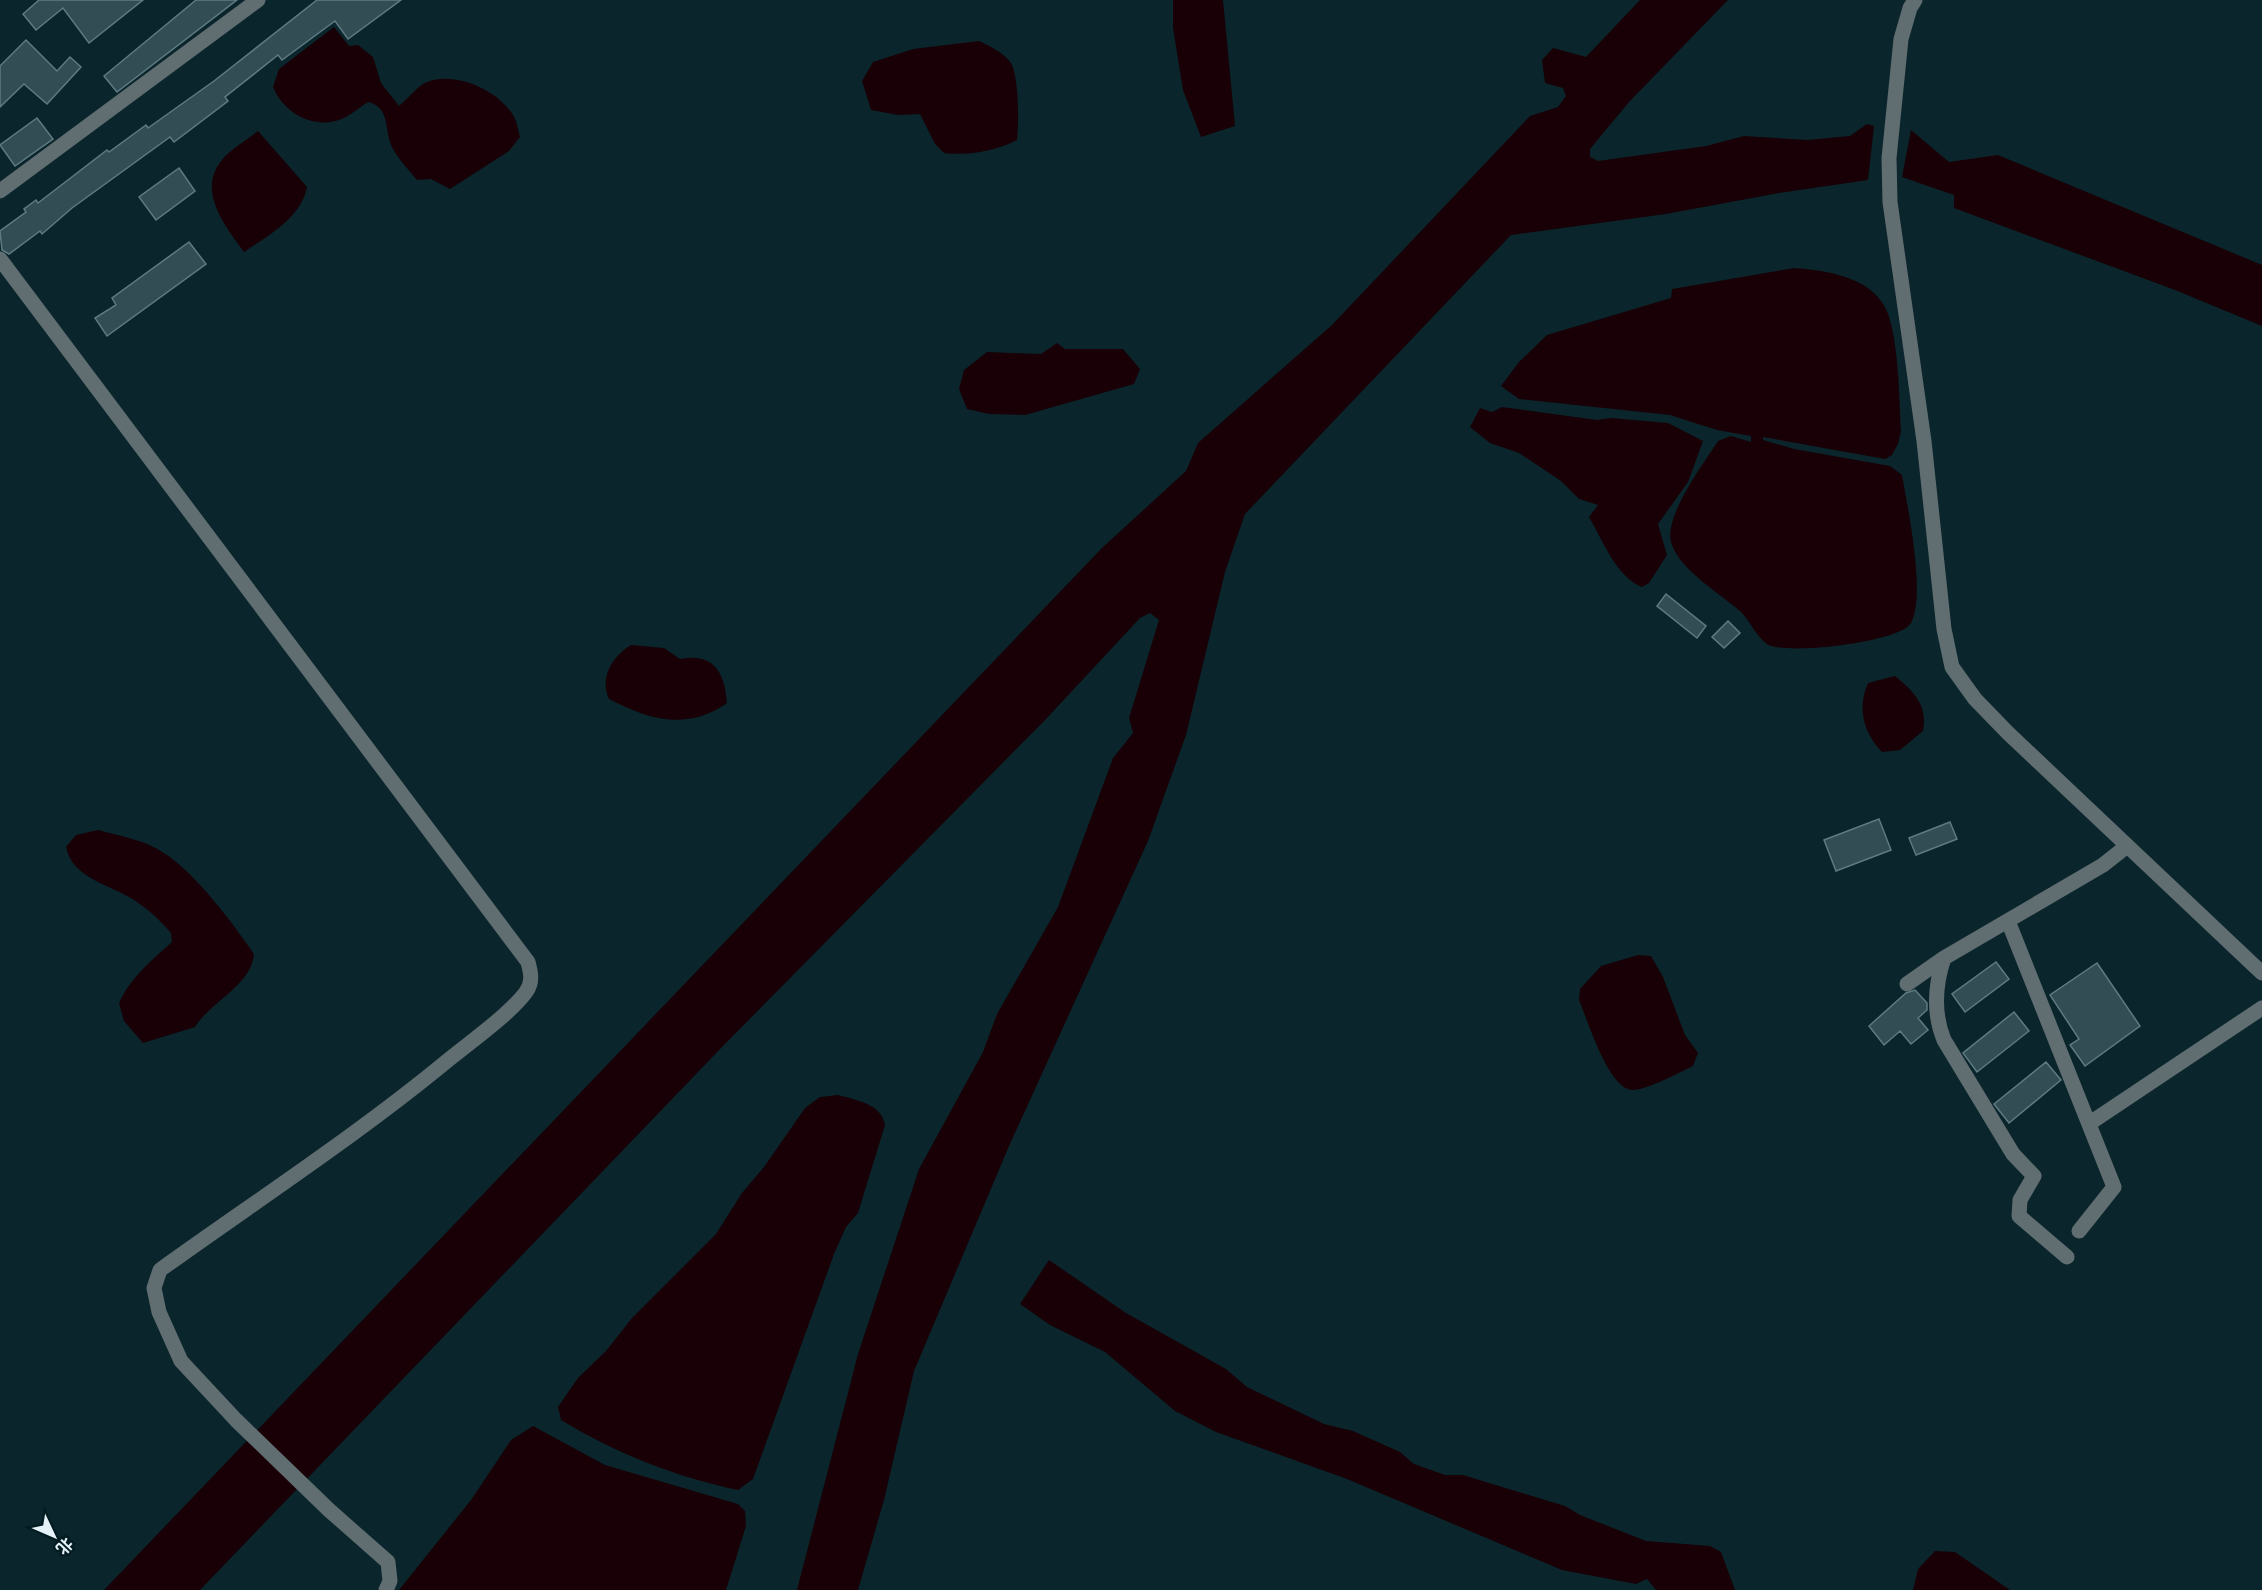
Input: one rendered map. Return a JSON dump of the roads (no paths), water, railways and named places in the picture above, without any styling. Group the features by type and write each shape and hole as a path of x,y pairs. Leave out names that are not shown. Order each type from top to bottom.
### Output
{"street":[{"path":"2,184 258,0"},
{"path":"1915,0 1910,8 1901,39 1889,158 1890,201 1924,441 1944,629 1952,667 1975,699 2000,725 2262,973"},
{"path":"0,259 528,962 532,975 527,991 517,1002 400,1100 160,1270 154,1288 159,1312 182,1361 236,1420 329,1510 388,1562 390,1581 386,1590"},
{"path":"1907,984 1944,958 2103,865 2127,846"},
{"path":"2008,921 2114,1187 2079,1231"},
{"path":"1944,958 1937,978 1936,1021 1944,1040 2013,1154 2034,1176 2020,1200 2019,1216 2067,1257"},
{"path":"2090,1123 2262,1008"}]}
